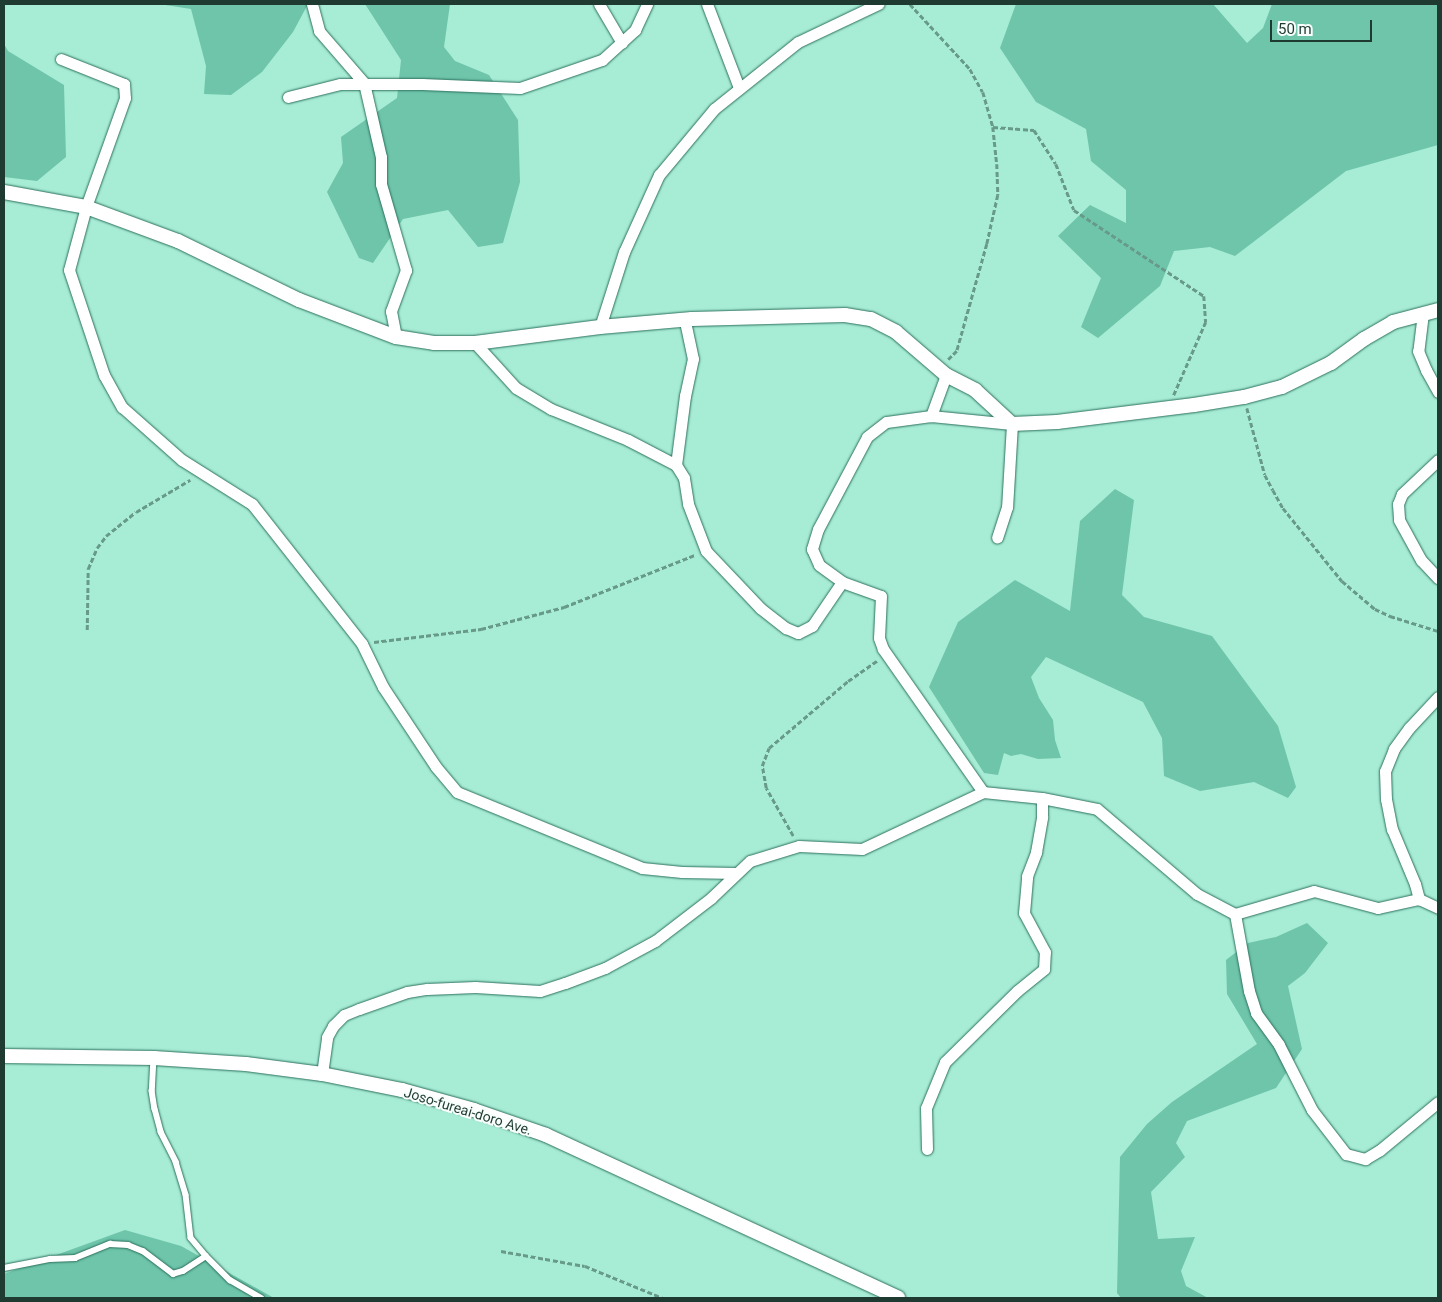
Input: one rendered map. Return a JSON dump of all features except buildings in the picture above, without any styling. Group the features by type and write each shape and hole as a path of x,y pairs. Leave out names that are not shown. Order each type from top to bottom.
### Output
{"street":[{"path":"312,4 319,31 364,83 381,157 382,184 406,270 391,311 396,337"},
{"path":"599,4 622,43"},
{"path":"288,97 340,84 364,83 520,88 602,60 635,30 647,4"},
{"path":"707,4 739,88"},
{"path":"600,327 624,252 660,175 714,108 798,42 878,4"},
{"path":"61,59 124,84 125,98 86,207 69,270 104,375 122,407 182,460 252,504 362,644 383,687 436,767 457,792 642,868 682,872 736,873"},
{"path":"4,192 86,207 178,241 299,300 396,337 434,343 475,343 600,327 685,320 845,316 871,319 896,332 943,372 975,390 1012,424"},
{"path":"983,792 886,654 880,638 881,596 842,582 819,565 812,549 818,529 867,437 886,422 931,416 1012,424 1057,422 1244,397 1282,387 1308,376 1393,322 1438,310"},
{"path":"1423,313 1418,350 1438,392"},
{"path":"676,465 685,396 693,359 685,320"},
{"path":"475,343 516,388 551,409 628,440 676,465 684,478 688,504 706,551 760,608 786,628 798,633 812,626 842,582"},
{"path":"931,416 943,372"},
{"path":"997,537 1007,507 1012,424"},
{"path":"1438,460 1402,494 1398,504 1399,520 1421,560 1438,578"},
{"path":"1418,899 1415,884 1392,829 1386,799 1386,771 1394,749 1409,728 1438,697"},
{"path":"322,1074 327,1037 332,1026 344,1016 407,992 427,989 475,987 540,991 565,983 605,968 655,941 711,898 750,861 799,846 862,849 983,792 1042,798 1097,810 1197,894 1235,914 1314,891 1378,908 1418,899 1438,908"},
{"path":"927,1149 926,1108 945,1062 1017,991 1044,968 1044,952 1024,913 1027,876 1036,852 1042,816 1042,798"},
{"path":"1235,914 1249,991 1256,1012 1279,1045 1312,1110 1346,1154 1365,1159 1380,1150 1438,1102"},
{"name":"Joso-fureai-doro Ave.","path":"4,1056 154,1058 246,1064 322,1074 402,1090 474,1110 546,1135 898,1298"}],"lane":[{"path":"154,1058 152,1091 155,1109 161,1132 176,1162 186,1195 191,1238 230,1280 261,1298"},
{"path":"4,1268 42,1260 75,1258 110,1244 128,1246 143,1251 174,1274 183,1271 206,1256"}],"path":[{"path":"910,4 970,69 983,92 993,126 998,195 957,351 943,372"},
{"path":"993,126 1034,130 1056,164 1074,210 1204,296 1206,322 1180,379 1170,407"},
{"path":"1244,397 1265,475 1272,490 1283,508 1342,581 1375,609 1390,616 1438,631"},
{"path":"87,630 88,569 97,548 106,536 136,512 202,472"},
{"path":"362,644 481,630 564,607 706,551"},
{"path":"799,846 766,788 762,766 769,748 848,681 886,654"},
{"path":"501,1251 585,1266 663,1298"}],"green space":[{"path":"159,4 308,4 293,32 262,72 231,95 204,94 206,66 191,9"},
{"path":"365,4 450,4 444,47 455,61 489,75 518,120 520,182 503,243 478,247 448,210 403,219 373,263 359,258 327,192 343,163 341,137 397,98 401,60"},
{"path":"1016,4 1213,4 1247,43 1263,28 1272,4 1438,4 1438,145 1346,171 1235,256 1210,247 1174,251 1160,286 1098,338 1081,327 1101,278 1058,236 1090,205 1126,223 1126,190 1091,161 1086,129 1036,102 1000,48"},
{"path":"4,44 8,51 64,85 66,157 37,181 4,177"},
{"path":"1115,489 1134,500 1122,595 1144,617 1212,636 1278,726 1296,787 1288,798 1254,782 1200,791 1164,776 1162,738 1143,702 1046,657 1031,677 1039,698 1053,720 1055,740 1061,758 1038,759 1021,754 1011,756 1004,753 998,775 984,773 929,687 958,622 1015,580 1070,611 1080,521"},
{"path":"1307,923 1328,943 1305,973 1288,986 1302,1049 1276,1088 1187,1121 1176,1143 1185,1157 1151,1192 1158,1239 1195,1237 1181,1271 1186,1286 1208,1298 1121,1298 1117,1293 1120,1157 1147,1124 1172,1102 1257,1044 1227,994 1226,960 1248,943 1276,937"},
{"path":"125,1230 181,1246 274,1298 4,1298 4,1274"}]}
